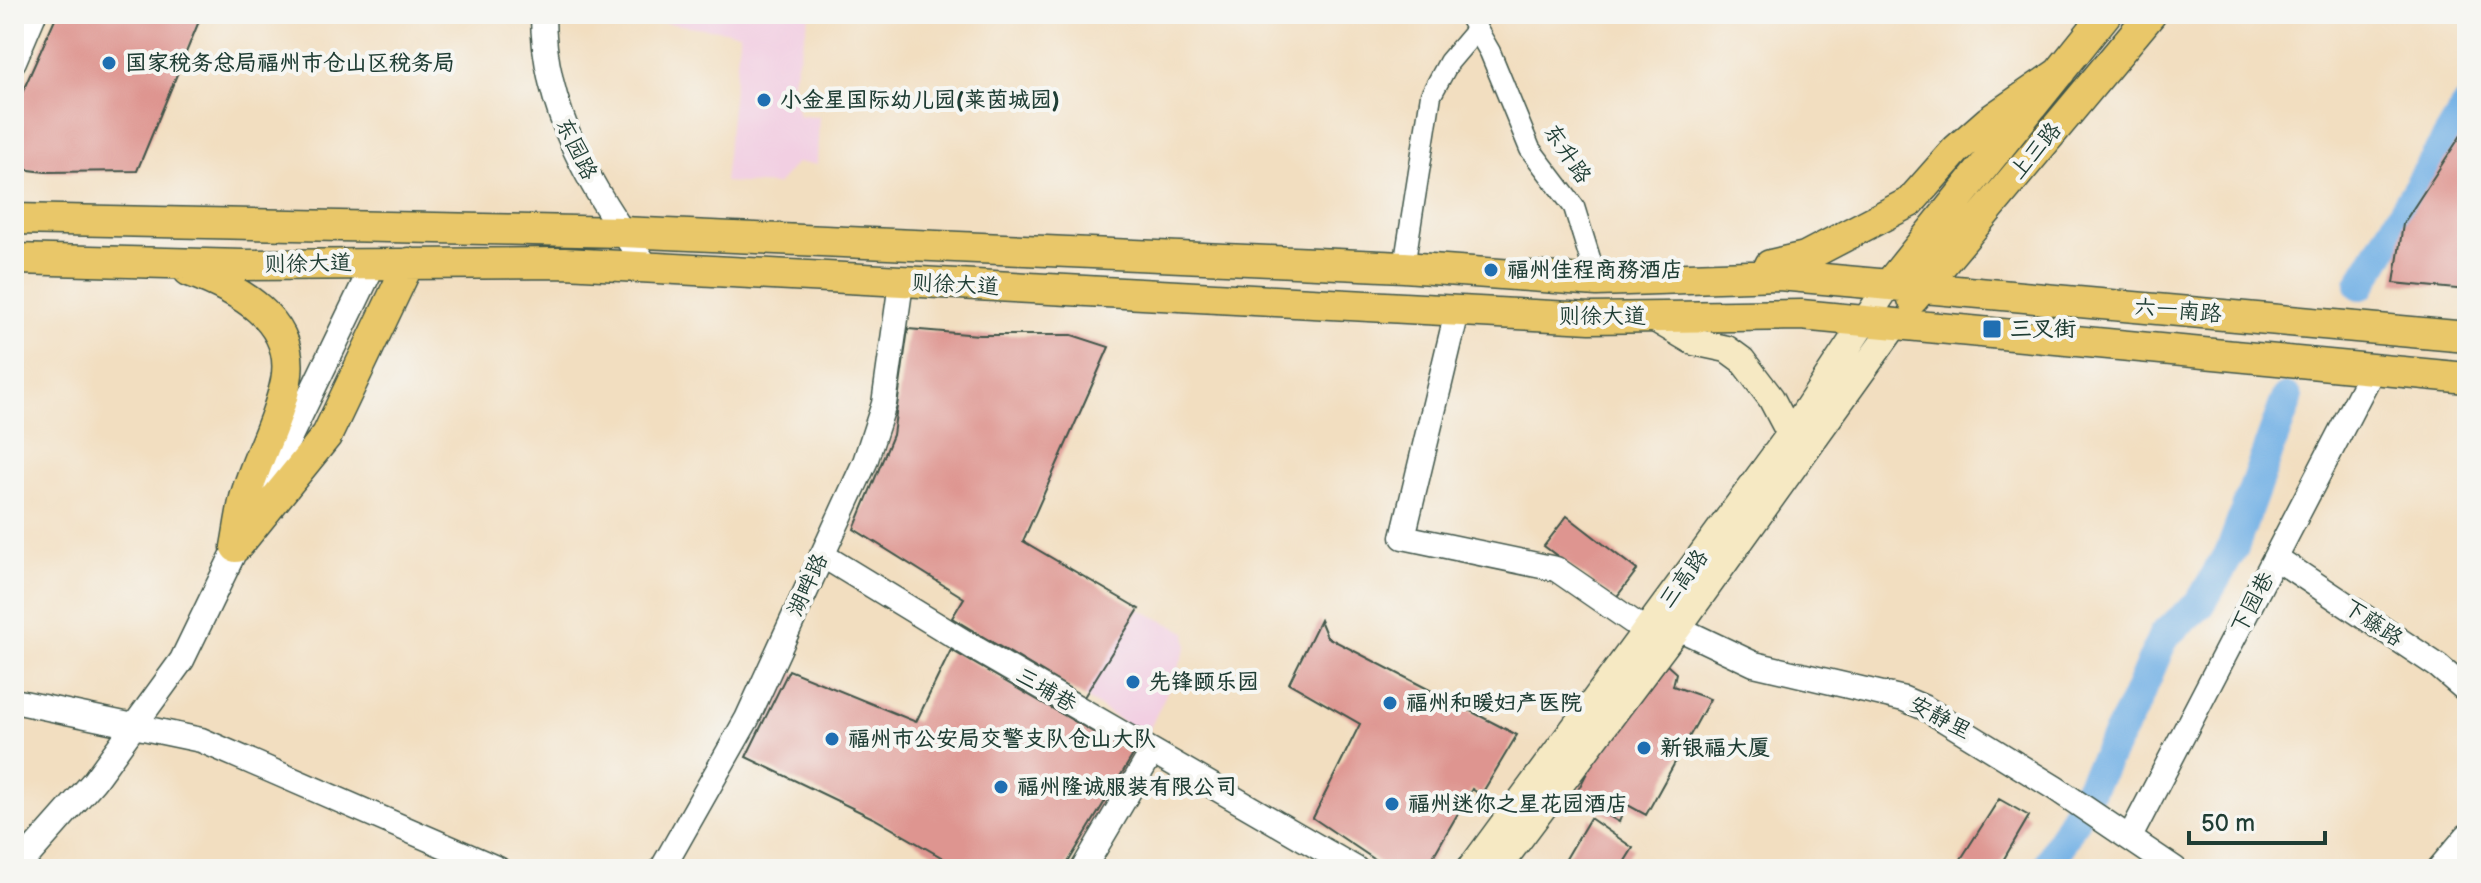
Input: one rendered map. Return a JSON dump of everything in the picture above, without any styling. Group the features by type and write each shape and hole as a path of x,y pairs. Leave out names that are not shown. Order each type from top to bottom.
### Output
{"main road":[{"name":"上三路","path":"1890,283 2106,14"},
{"name":"上三路","path":"1896,324 1922,288 2151,14"},
{"path":"1666,278 1793,262 1892,213 1910,202 1956,150 1989,121 2060,72"},
{"name":"则徐大道","path":"14,219 622,232 1404,267 1597,281 1779,275 1890,283"},
{"name":"则徐大道","path":"14,259 164,263 565,263 1590,318 1801,315 2373,369"},
{"path":"164,263 227,285 252,301 274,325 284,351 287,379 246,497 236,547"},
{"path":"236,547 327,435 409,263"},
{"name":"六一南路","path":"1890,283 2467,337"},
{"name":"三高路","path":"1470,869 1790,434 1890,283"},
{"path":"1650,316 1694,342 1727,349 1742,360 1771,398 1790,434"},
{"name":"三高路","path":"1497,869 1678,628 1896,324"},
{"path":"2373,369 2467,378"}],"street":[{"path":"14,61 34,14"},
{"name":"东园路","path":"543,14 547,73 555,106 622,232 649,269"},
{"path":"1404,267 1431,95 1473,22"},
{"name":"东升路","path":"1473,22 1530,149 1574,207 1597,281"},
{"path":"16,869 94,781 182,660 374,263"},
{"name":"湖畔路","path":"662,869 747,719 865,462 881,418 897,331 901,283"},
{"path":"1457,312 1403,537 1556,569 1646,631"},
{"name":"下园巷","path":"2130,837 2373,369"},
{"name":"三埔巷","path":"822,555 1152,752 1356,869"},
{"name":"下藤路","path":"2276,558 2438,666 2467,691"},
{"name":"安静里","path":"1678,628 1754,664 1914,703 2055,788 2175,869"},
{"path":"14,701 135,723 201,740 498,869"},
{"path":"1083,869 1152,752"},
{"path":"2439,869 2467,836"}],"shaded area":[{"name":"小金星国际幼儿园(莱茵城园)","path":"810,14 792,83 799,116 819,117 817,164 796,163 777,185 724,182 740,33 605,15"},
{"name":"先锋颐乐园","path":"1139,609 1186,632 1187,646 1146,737 1084,697"}],"building":[{"name":"国家税务总局福州市仓山区税务局","path":"57,14 202,14 137,171 45,172 14,168 14,111"},
{"path":"2467,126 2467,290 2394,283 2403,224"},
{"path":"908,329 979,335 1072,335 1109,347 1023,541 1139,609 1084,697 952,618 964,598 854,529 893,435"},
{"path":"1567,516 1637,570 1615,599 1544,546"},
{"path":"1320,620 1327,637 1517,735 1481,795 1472,789 1426,869 1389,869 1313,818 1360,724 1289,683"},
{"name":"福州隆诚服装有限公司","path":"951,650 1133,755 1064,869 962,869 875,819 746,757 789,670 916,722"},
{"name":"新银福大厦","path":"1667,665 1676,673 1673,686 1710,699 1646,815 1626,804 1619,822 1575,796 1591,765"},
{"path":"1999,799 2029,816 1998,869 1973,869 1959,862"},
{"path":"1590,818 1633,848 1620,869 1560,869"}],"waterway":[{"path":"2361,284 2467,107"},
{"path":"2047,869 2135,703 2164,635 2200,604 2233,547 2287,399"}],"place":[{"name":"国家税务总局福州市仓山区税务局","path":"109,63"},
{"name":"小金星国际幼儿园(莱茵城园)","path":"764,100"},
{"name":"福州佳程商務酒店","path":"1491,270"},
{"name":"三叉街","path":"1992,329"},
{"name":"先锋颐乐园","path":"1133,682"},
{"name":"福州和暖妇产医院","path":"1390,703"},
{"name":"福州市公安局交警支队仓山大队","path":"832,739"},
{"name":"新银福大厦","path":"1644,748"},
{"name":"福州隆诚服装有限公司","path":"1001,787"},
{"name":"福州迷你之星花园酒店","path":"1392,804"}]}
